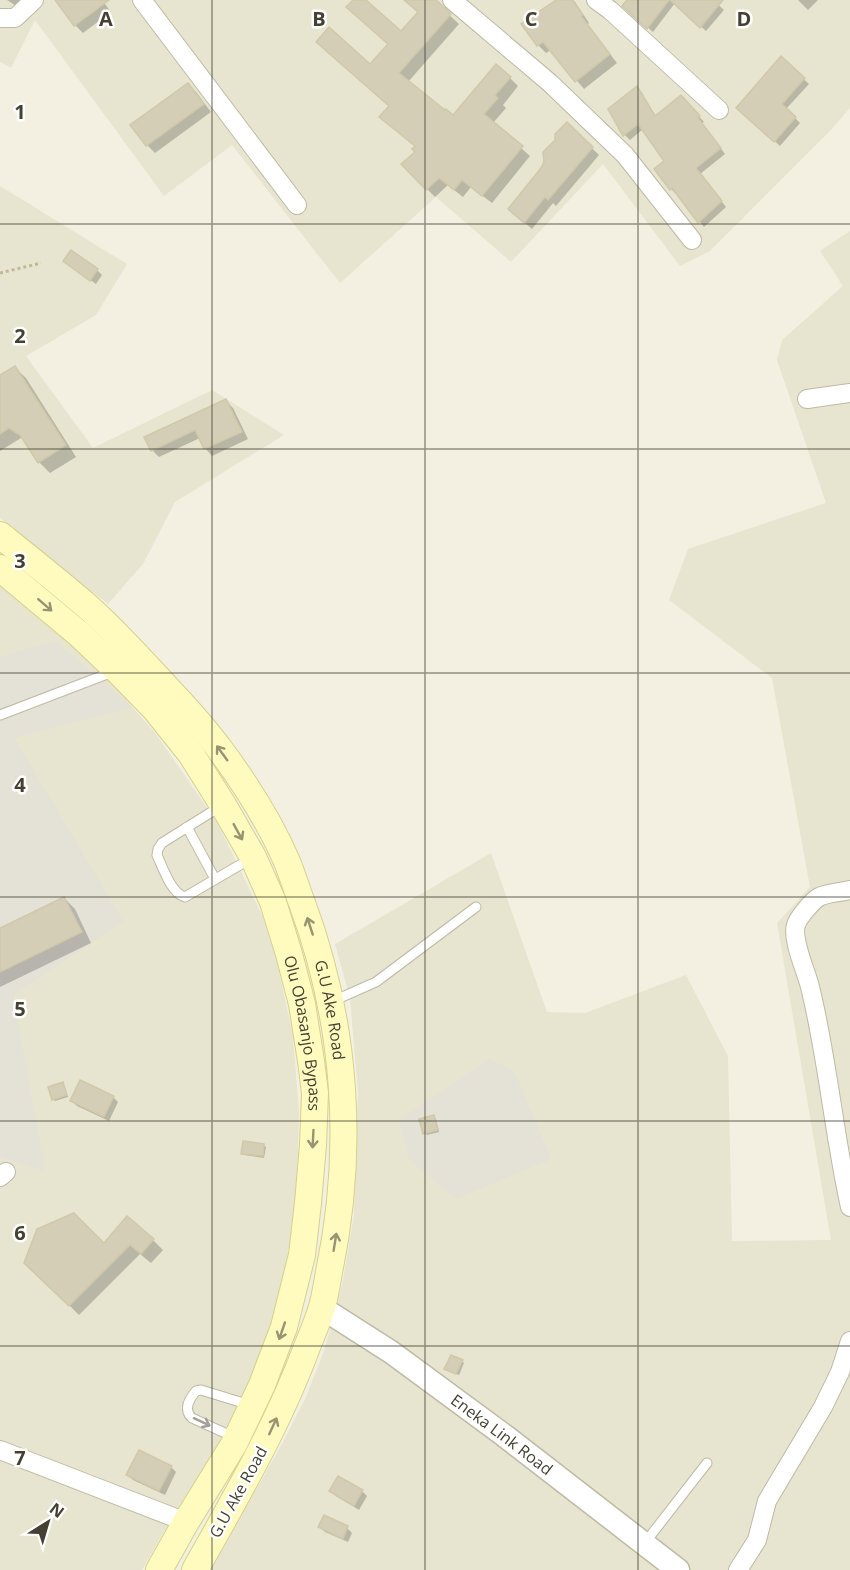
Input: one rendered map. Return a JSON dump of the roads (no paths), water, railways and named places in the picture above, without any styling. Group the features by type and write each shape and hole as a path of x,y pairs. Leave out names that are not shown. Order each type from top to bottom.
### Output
{"main road":[{"name":"G.U Ake Road","path":"0,535 89,608 187,709 220,750 261,811 288,864 325,972 335,1022 343,1085 342,1185 336,1242 322,1308 270,1434 195,1570"},
{"name":"Olu Obasanjo Bypass","path":"0,568 79,634 117,670 155,709 191,754 224,805 253,857 273,902 302,1004 315,1093 313,1145 302,1255 284,1327 262,1385 236,1438 159,1570"}],"street":[{"path":"0,18 15,18 34,0"},
{"path":"142,0 297,205"},
{"path":"452,0 550,83 625,155 692,240"},
{"path":"608,3 719,110"},
{"path":"807,399 850,393"},
{"path":"850,890 819,897 805,910 795,926 797,949 811,987 819,1025 850,1207"},
{"name":"Eneka Link Road","path":"322,1308 391,1352 505,1436 678,1570"},
{"path":"738,1570 757,1540 767,1501 823,1407 840,1372 850,1341"},
{"path":"0,1450 186,1522"}],"lane":[{"path":"0,716 117,670"},
{"path":"224,805 162,843 158,849 157,855 174,891 185,897 253,857"},
{"path":"188,827 215,879"},
{"path":"331,1002 376,982 476,907"},
{"path":"236,1438 192,1418 186,1410 192,1396 196,1391 201,1390 252,1406"},
{"path":"644,1544 707,1463"}]}
